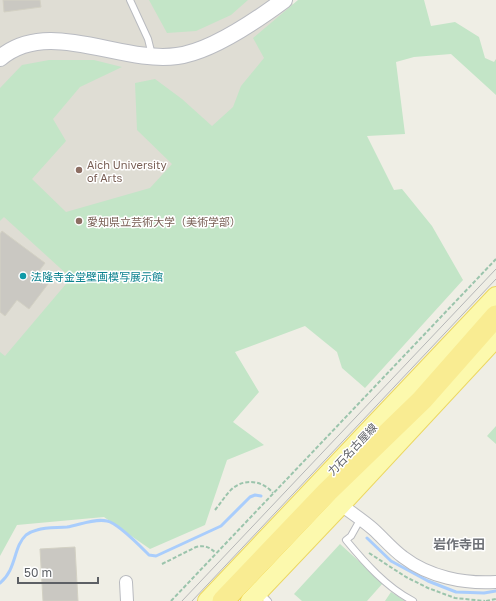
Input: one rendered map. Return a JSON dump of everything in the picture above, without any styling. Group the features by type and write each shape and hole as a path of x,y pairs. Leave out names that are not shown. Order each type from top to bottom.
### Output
{"highway":[{"path":"223,601 294,533 422,400 496,316"},
{"path":"236,601 294,533 333,499 418,417 452,381 496,330"}],"main road":[{"name":"力石名古屋線","path":"207,601 496,296"},
{"path":"259,598 342,505 496,338"}],"street":[{"path":"0,58 23,44 43,40 62,41 153,57 175,57 190,54 201,50 246,25 284,0"},
{"path":"342,505 372,528 402,557 420,568 454,579 472,582 496,582"},
{"path":"126,582 127,601"}],"lane":[{"path":"130,0 148,39 153,57"},
{"path":"360,520 351,536 346,540 362,559 386,582 413,601"}],"path":[{"path":"171,601 496,259"},
{"path":"215,510 229,492 238,485 244,483 258,483 270,489 272,494"},
{"path":"162,564 196,547 206,546 216,553"},
{"path":"486,601 496,600"}],"shaded area":[{"name":"愛知県立芸術大学（美術学部）","path":"0,0 291,0 317,54 0,389"}],"green space":[{"path":"149,0 248,0 231,15 196,31 167,33"},
{"path":"298,0 424,0 431,26 455,22 479,37 485,58 494,62 496,59 496,95 451,54 414,57 396,62 405,134 367,136 394,190 402,189 432,226 463,280 365,388 342,368 337,352 305,326 235,352 259,392 233,422 264,445 227,460 205,525 150,549 104,517 17,525 0,556 0,352 5,356 71,278 4,217 0,221 0,88 22,65 49,60 94,60 122,67 80,87 53,119 66,141 32,179 66,212 150,188 172,164 137,130 135,83 155,79 182,99 212,126 233,107 241,86 264,58 253,38"},
{"path":"496,426 496,444 487,436"},
{"path":"340,544 383,583 367,601 302,601 294,594"},
{"path":"391,592 405,601 385,601"}],"building":[{"path":"3,0 40,0 41,7 4,12"},
{"name":"法隆寺金堂壁画模写展示館","path":"2,231 45,263 39,271 51,280 29,309 17,300 5,316 0,312 0,234"},
{"path":"75,547 78,601 43,601 40,549"}],"waterway":[{"path":"0,583 9,571 22,540 26,535 36,530 67,527 92,521 107,521 123,530 149,555 156,556 221,526 250,497 255,495 261,496"},
{"path":"367,538 391,561 428,581 456,592 484,593 496,591"}],"tram line":[{"path":"182,601 496,269"},
{"path":"192,601 496,279"}],"place":[{"name":"Aich University of Arts","path":"79,170"},
{"name":"愛知県立芸術大学（美術学部）","path":"79,221"},
{"name":"法隆寺金堂壁画模写展示館","path":"23,276"}],"district":[{"name":"岩作寺田","path":"459,544"}]}
